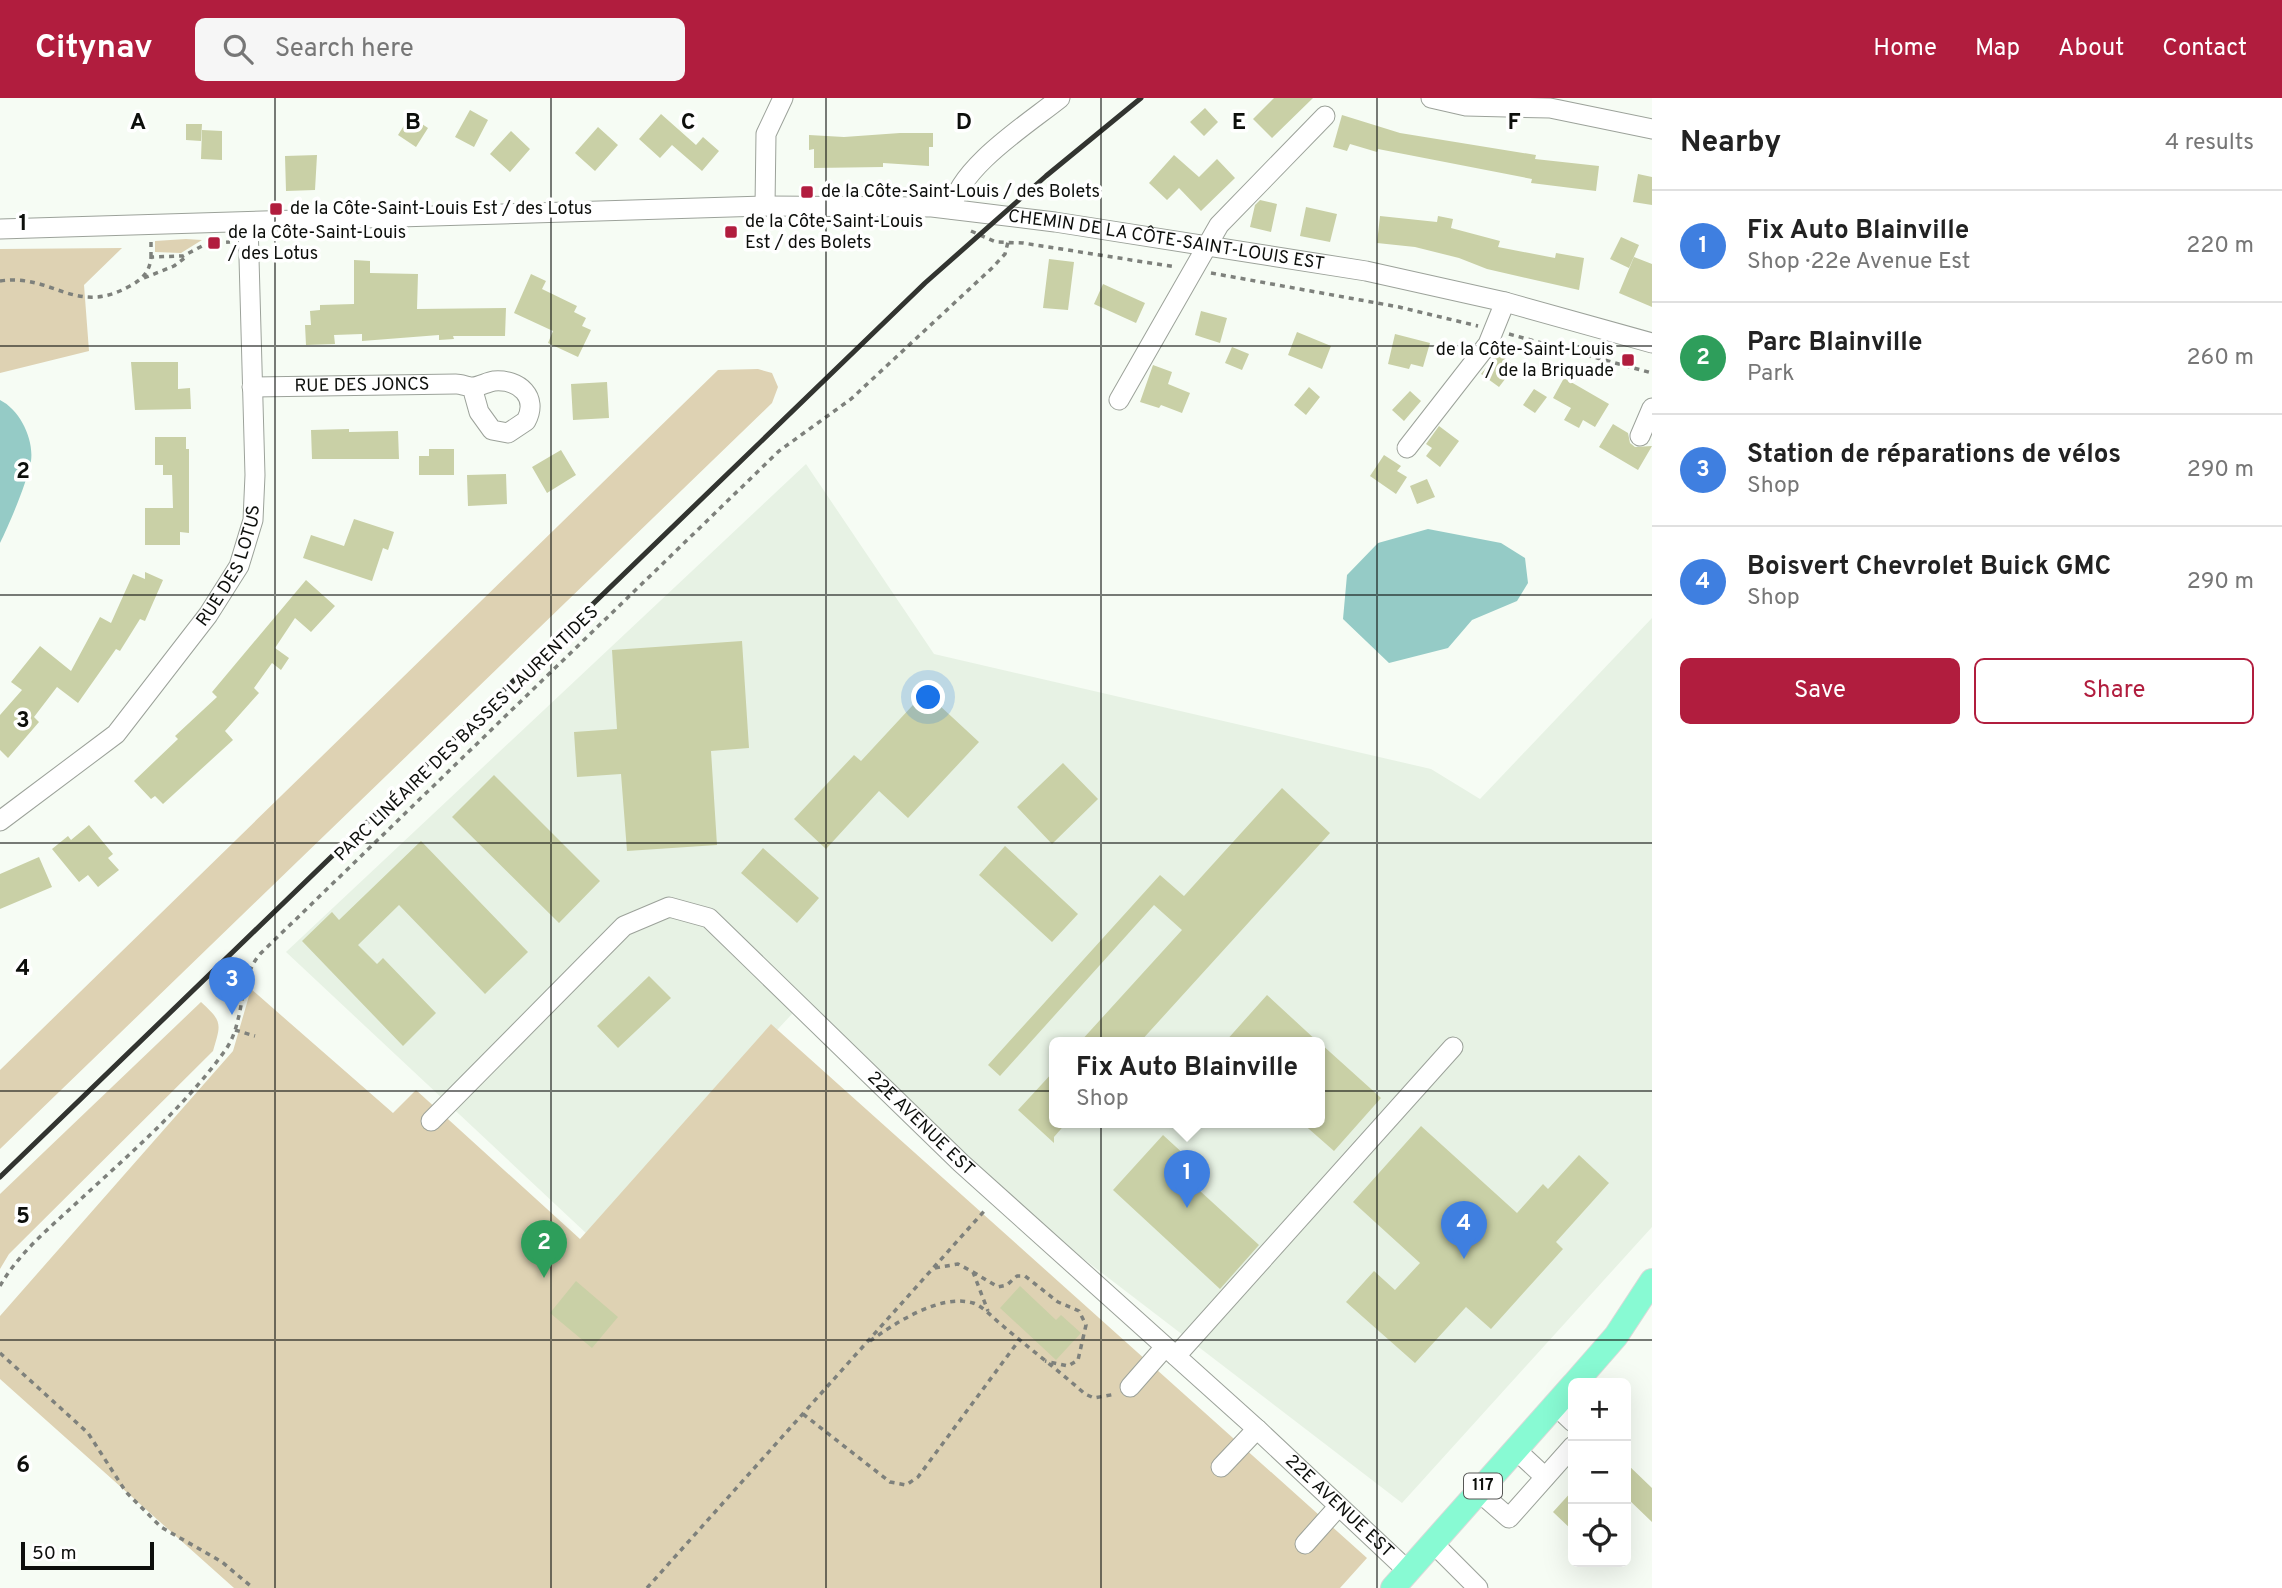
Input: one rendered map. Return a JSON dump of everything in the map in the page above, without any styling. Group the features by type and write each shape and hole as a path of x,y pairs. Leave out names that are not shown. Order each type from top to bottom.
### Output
{"main road":[{"name":"117","path":"1579,1378 1616,1336 1652,1281"},
{"name":"117","path":"1616,1336 1652,1307"},
{"name":"117","path":"1400,1579 1516,1450 1564,1413"}],"street":[{"path":"765,206 765,134 783,98"},
{"path":"952,209 962,185 977,168 1060,98"},
{"path":"1431,98 1466,106 1550,108 1652,129"},
{"path":"1527,98 1550,108"},
{"path":"1119,400 1172,312 1219,225 1325,116"},
{"name":"CHEMIN DE LA CÔTE-SAINT-LOUIS EST","path":"0,229 765,206 952,209 1366,271 1505,302 1652,343"},
{"name":"RUE DES LOTUS","path":"0,821 116,734 208,615 239,566 253,520 248,222"},
{"path":"1407,447 1488,345 1505,302"},
{"name":"RUE DES JONCS","path":"252,387 456,384 472,387"},
{"path":"1640,436 1652,408"},
{"name":"22E AVENUE EST","path":"431,1121 624,926 669,907 709,918 998,1196 1257,1429 1338,1507 1400,1579"},
{"path":"1130,1387 1170,1352 1453,1047"},
{"path":"1221,1467 1257,1429"},
{"path":"1516,1450 1545,1477"},
{"path":"1478,1492 1508,1518 1568,1452"},
{"path":"1305,1544 1338,1507"},
{"path":"1433,1542 1478,1588"}],"path":[{"name":"CHEMIN DE LA CÔTE-SAINT-LOUIS EST","path":"965,228 990,241 1186,268"},
{"path":"141,278 148,271 151,240"},
{"path":"0,281 35,281 74,296 92,299 117,292 141,278 174,266 206,244 228,242"},
{"name":"PARC LINÉAIRE DES BASSES LAURENTIDES","path":"0,1286 25,1252 149,1135 227,1049 248,973 260,954 771,459 851,399 992,268 1005,254 1008,242"},
{"path":"151,257 189,254"},
{"name":"CHEMIN DE LA CÔTE-SAINT-LOUIS EST","path":"1200,271 1346,297 1487,328"},
{"path":"1505,333 1652,373"},
{"path":"234,1030 255,1036"},
{"path":"647,1588 998,1196"},
{"path":"932,1269 958,1264 998,1287 1007,1285 1017,1276 1025,1276 1058,1302 1079,1311 1086,1325 1078,1360 1068,1366 1043,1360"},
{"path":"973,1272 988,1313"},
{"path":"863,1347 899,1320 917,1312 953,1304 973,1303 1094,1398 1108,1397 1130,1387"},
{"path":"803,1414 890,1482 906,1485 918,1477 1021,1339"},
{"path":"0,1353 88,1433 127,1492 161,1527 222,1562 253,1588"}],"shaded area":[{"path":"202,240 181,253 155,252 155,241"},
{"path":"122,248 84,285 89,351 0,373 0,249"},
{"path":"758,369 772,373 778,387 772,403 0,1149 0,1070 718,370"},
{"path":"806,464 934,654 1431,769 1480,799 1652,618 1652,1227 1402,1503 1029,1217 805,1000 587,1234 286,952"},
{"path":"251,989 393,1113 416,1090 580,1239 771,1024 1367,1558 1340,1588 234,1588 0,1379 0,1316 233,1051"},
{"path":"201,1002 217,1019 219,1029 213,1051 9,1254 0,1269 0,1194"}],"water":[{"path":"0,400 14,411 24,426 30,444 31,461 0,543"},
{"path":"1428,529 1501,543 1525,558 1528,583 1517,601 1472,620 1448,648 1389,663 1343,619 1347,575 1378,543"}],"building":[{"path":"1274,98 1313,98 1272,138 1253,119"},
{"path":"1205,108 1218,122 1204,136 1190,122"},
{"path":"470,110 488,120 474,147 455,137"},
{"path":"661,114 696,145 703,137 719,151 702,171 672,145 660,158 639,139"},
{"path":"1342,115 1400,133 1536,155 1535,159 1599,166 1596,191 1531,183 1532,179 1378,149 1377,152 1350,144 1347,151 1333,147"},
{"path":"410,116 428,128 416,147 398,135"},
{"path":"186,124 202,124 201,141 186,140"},
{"path":"598,127 618,145 595,171 575,153"},
{"path":"202,130 222,131 222,160 201,159"},
{"path":"511,131 530,149 510,172 490,154"},
{"path":"933,133 933,147 929,147 929,166 883,163 883,167 814,168 814,149 809,150 809,135 844,137"},
{"path":"317,155 315,190 286,191 285,156"},
{"path":"1174,155 1199,177 1217,159 1235,178 1201,211 1179,188 1167,200 1149,183"},
{"path":"1638,174 1652,177 1652,205 1633,202"},
{"path":"1260,200 1277,204 1271,232 1250,227 1255,205"},
{"path":"1306,207 1337,214 1330,242 1300,236"},
{"path":"1380,216 1437,222 1438,216 1453,219 1451,228 1500,241 1498,247 1555,258 1556,253 1584,258 1579,290 1487,269 1459,258 1415,247 1377,243"},
{"path":"1621,237 1639,245 1629,268 1610,259"},
{"path":"1634,257 1652,264 1652,307 1619,293"},
{"path":"1049,259 1074,262 1068,310 1043,308"},
{"path":"354,260 370,261 370,273 418,274 417,309 506,308 505,336 453,336 454,339 439,340 439,335 362,341 362,334 334,335 335,344 306,345 305,325 311,325 310,311 320,310 320,305 354,304"},
{"path":"531,274 546,281 542,289 577,306 574,312 586,318 582,326 591,330 578,357 548,343 553,331 514,313"},
{"path":"1103,284 1145,303 1136,323 1094,304"},
{"path":"1201,311 1227,318 1220,343 1195,335"},
{"path":"1297,332 1331,346 1322,369 1288,355"},
{"path":"1395,334 1430,343 1423,367 1411,364 1409,369 1388,364"},
{"path":"1232,347 1249,354 1242,370 1225,363"},
{"path":"1498,353 1515,366 1499,387 1481,374"},
{"path":"131,362 178,362 178,389 190,388 191,409 135,410"},
{"path":"1153,365 1172,372 1168,384 1190,393 1182,413 1161,405 1159,408 1140,402"},
{"path":"1564,378 1609,404 1595,427 1583,420 1579,428 1564,420 1571,408 1553,398"},
{"path":"607,382 609,418 573,420 571,384"},
{"path":"1309,387 1320,397 1306,415 1294,405"},
{"path":"1534,389 1547,397 1535,413 1523,405"},
{"path":"1410,391 1421,401 1404,421 1392,410"},
{"path":"1613,424 1628,433 1630,443 1635,447 1652,446 1638,470 1599,447"},
{"path":"1439,426 1459,441 1440,467 1426,456 1432,448 1426,444"},
{"path":"349,429 349,432 398,431 399,459 312,459 311,430"},
{"path":"155,437 186,437 186,449 189,449 189,533 180,532 180,545 145,545 145,508 173,508 172,475 163,475 163,465 155,465"},
{"path":"429,449 454,449 454,475 419,475 419,456 429,456"},
{"path":"561,450 576,475 547,493 532,467"},
{"path":"1384,455 1401,466 1397,471 1407,477 1396,494 1370,476"},
{"path":"506,474 507,504 468,506 467,475"},
{"path":"1427,479 1435,497 1417,504 1410,486"},
{"path":"354,519 394,532 388,550 383,548 372,581 303,558 311,535 344,546"},
{"path":"145,572 163,580 145,621 140,619 120,651 116,649 78,703 57,687 34,717 39,722 8,758 0,750 0,715 22,690 11,682 40,646 71,671 100,617 111,623 133,574 145,579"},
{"path":"306,580 335,606 311,632 295,618 275,648 289,658 281,670 272,663 254,688 259,693 225,731 233,740 163,804 155,796 151,799 134,781 178,739 175,736 217,697 212,692"},
{"path":"742,641 749,748 711,751 717,845 627,851 621,774 577,777 574,732 617,729 612,650"},
{"path":"925,692 979,742 908,818 879,791 826,849 794,819 854,755 861,761"},
{"path":"1063,763 1098,799 1052,844 1017,807"},
{"path":"494,775 600,881 559,923 452,817"},
{"path":"1282,788 1330,833 1145,1037 1085,1037 1182,930 1154,905 1000,1076 988,1065 1160,875 1184,896"},
{"path":"89,825 113,854 108,858 119,870 98,887 88,875 79,882 52,849 68,836 71,840"},
{"path":"421,841 528,952 485,994 399,905 358,945 377,964 383,958 436,1013 403,1046 302,941 332,912 339,920"},
{"path":"1005,846 1078,914 1052,942 979,875"},
{"path":"763,848 819,898 797,923 741,873"},
{"path":"39,857 52,887 0,909 0,874"},
{"path":"649,976 671,998 618,1048 597,1026"},
{"path":"1267,995 1313,1037 1229,1037"},
{"path":"1325,1048 1381,1098 1334,1151 1308,1128 1325,1128"},
{"path":"1049,1076 1049,1128 1062,1128 1054,1137 1054,1143 1018,1110"},
{"path":"1421,1126 1517,1213 1543,1184 1548,1189 1579,1155 1609,1183 1556,1242 1563,1249 1491,1329 1466,1307 1415,1363 1346,1302 1374,1271 1395,1290 1420,1263 1353,1202"},
{"path":"1163,1135 1199,1168 1188,1180 1259,1245 1220,1289 1113,1190"},
{"path":"576,1281 618,1317 592,1348 550,1313"},
{"path":"1020,1286 1056,1320 1061,1315 1081,1333 1056,1360 1000,1308"},
{"path":"1631,1468 1652,1488 1652,1522 1631,1502"},
{"path":"1568,1496 1568,1526 1553,1512"}],"railway":[{"path":"0,1177 925,283 1046,176 1141,98"}],"place":[{"name":"de la Côte-Saint-Louis / des Bolets","path":"807,192"},
{"name":"de la Côte-Saint-Louis Est / des Lotus","path":"276,209"},
{"name":"de la Côte-Saint-Louis Est / des Bolets","path":"731,232"},
{"name":"de la Côte-Saint-Louis / des Lotus","path":"214,243"},
{"name":"de la Côte-Saint-Louis / de la Briquade","path":"1628,360"},
{"name":"Station de réparations de vélos","path":"232,1015"},
{"name":"Fix Auto Blainville","path":"1187,1208"},
{"name":"Boisvert Chevrolet Buick GMC","path":"1464,1259"},
{"name":"Parc Blainville","path":"544,1278"}]}
